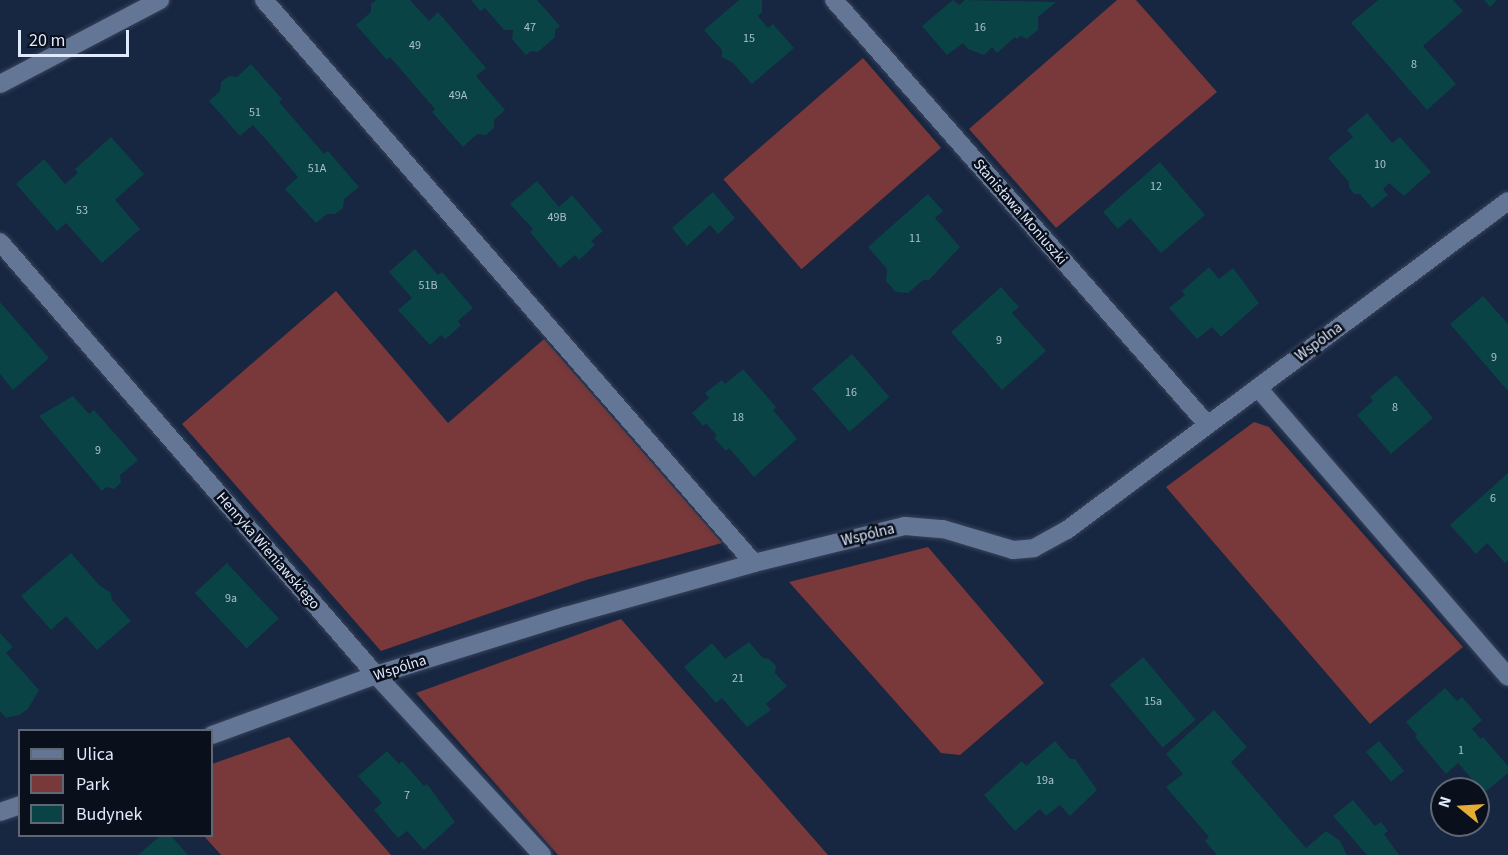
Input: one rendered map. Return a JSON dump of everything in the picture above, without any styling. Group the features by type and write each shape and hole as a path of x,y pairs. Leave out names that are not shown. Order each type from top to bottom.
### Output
{"street":[{"path":"0,84 160,0"},
{"path":"264,0 754,563"},
{"name":"Stanisława Moniuszki","path":"834,0 1207,424"},
{"name":"Wspólna","path":"213,735 376,675 566,616 754,563 905,526 943,529 1013,550 1034,548 1067,530 1508,201"},
{"name":"Henryka Wieniawskiego","path":"0,242 376,675 542,855"},
{"path":"1258,388 1508,677"},
{"path":"0,812 18,806"}],"green space":[{"path":"1117,0 1136,0 1217,92 1056,228 969,129"},
{"path":"863,58 941,148 801,269 723,179"},
{"path":"336,291 448,423 544,339 722,543 586,580 381,651 182,424"},
{"path":"1254,422 1269,427 1463,647 1370,724 1166,487"},
{"path":"928,547 1044,683 960,755 941,753 789,582"},
{"path":"621,619 828,855 558,855 416,693"},
{"path":"289,737 391,855 221,855 205,837 213,837 213,764"}],"building":[{"path":"376,0 410,0 429,21 438,12 486,68 476,76 505,110 494,120 494,128 486,135 477,134 463,147 432,112 435,109 390,57 387,60 356,25 371,12 371,4"},
{"path":"471,0 537,0 560,26 555,30 555,37 538,52 531,51 526,55 512,39 513,30 504,30 485,8 480,11"},
{"path":"739,0 762,0 762,12 758,16 768,28 773,24 794,48 752,84 733,63 722,57 722,50 704,30"},
{"path":"953,0 959,5 965,0 1056,2 1038,17 1038,30 1027,39 1021,36 1017,39 1015,37 997,53 992,47 984,55 968,49 963,43 947,55 922,26"},
{"path":"1378,0 1453,0 1463,11 1423,46 1456,84 1427,110 1351,23"},
{"path":"1484,0 1497,0 1490,7"},
{"path":"251,64 282,99 279,102 324,154 328,151 359,187 344,199 343,208 335,214 327,214 316,223 285,189 298,177 276,151 253,125 240,136 209,101 220,91 221,82 229,76 237,77"},
{"path":"1367,113 1392,143 1400,137 1431,172 1404,196 1389,183 1383,189 1388,195 1372,208 1360,194 1354,194 1349,187 1349,182 1328,158 1353,137 1347,130"},
{"path":"111,137 144,174 115,200 140,229 102,263 66,223 57,231 16,184 44,159 65,184 78,173 75,169"},
{"path":"1160,162 1205,215 1161,253 1130,218 1118,229 1103,212"},
{"path":"537,181 559,207 572,195 603,231 591,241 595,245 579,260 575,255 560,268 530,232 533,229 510,204"},
{"path":"713,192 735,218 718,234 710,225 687,246 672,228"},
{"path":"928,194 943,211 935,218 960,247 929,280 923,280 908,293 896,292 886,281 887,269 868,247"},
{"path":"415,249 438,275 442,272 473,308 458,321 461,325 448,337 445,339 441,335 430,345 398,310 412,298 389,272"},
{"path":"1209,267 1219,279 1233,268 1259,303 1221,337 1212,327 1197,339 1169,308 1185,295 1182,291"},
{"path":"1001,287 1019,307 1012,313 1046,351 1002,390 951,332"},
{"path":"1483,296 1508,324 1508,391 1450,324"},
{"path":"0,302 49,358 13,390 0,374"},
{"path":"852,354 889,397 849,432 812,389"},
{"path":"743,369 776,407 773,410 797,439 754,477 729,448 726,451 714,438 717,436 706,423 703,426 692,413 709,398 705,393 722,380 725,384"},
{"path":"1396,375 1433,418 1391,454 1357,415 1373,401 1370,397"},
{"path":"73,396 89,414 94,410 138,460 120,475 121,483 114,489 106,487 102,491 39,416"},
{"path":"1508,473 1508,560 1505,563 1487,543 1476,554 1450,525"},
{"path":"71,553 99,585 111,593 112,600 131,621 97,650 66,616 51,630 21,596"},
{"path":"227,563 279,619 247,649 195,593"},
{"path":"0,633 13,647 6,653 39,690 28,709 19,715 6,718 0,711"},
{"path":"749,642 763,658 769,659 776,666 775,673 787,686 766,704 771,710 747,727 722,698 716,703 684,667 712,643 725,659"},
{"path":"1143,657 1196,720 1163,747 1110,685"},
{"path":"1445,688 1457,701 1462,697 1482,720 1472,729 1481,739 1483,737 1508,766 1508,773 1490,788 1490,777 1470,777 1458,763 1446,774 1415,737 1417,735 1406,722"},
{"path":"1214,710 1247,747 1231,762 1306,848 1326,831 1340,841 1347,855 1217,855 1205,841 1209,837 1166,787 1183,774 1166,754"},
{"path":"1055,741 1070,759 1075,759 1097,790 1070,816 1060,805 1046,816 1040,809 1015,831 984,795 1022,761 1026,766"},
{"path":"1379,741 1404,771 1391,782 1366,752"},
{"path":"387,751 399,764 402,761 424,786 427,784 455,822 424,850 407,831 398,838 374,810 382,803 358,776"},
{"path":"1353,800 1375,826 1381,822 1388,831 1384,834 1399,855 1367,855 1333,816"},
{"path":"159,837 172,837 188,855 138,855"}]}
